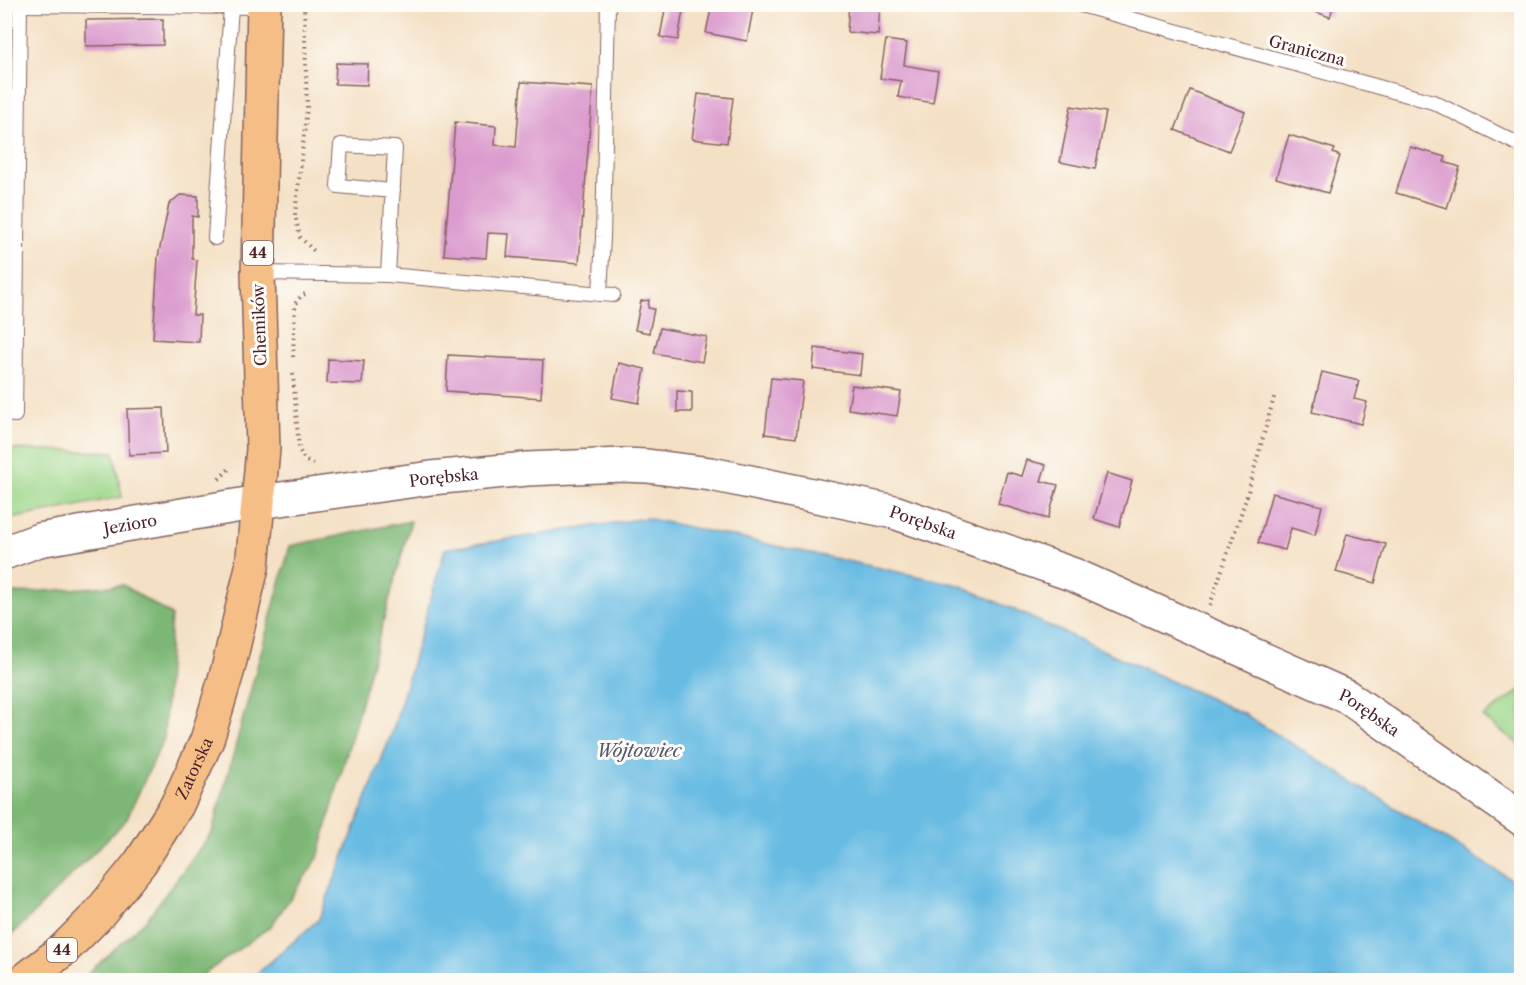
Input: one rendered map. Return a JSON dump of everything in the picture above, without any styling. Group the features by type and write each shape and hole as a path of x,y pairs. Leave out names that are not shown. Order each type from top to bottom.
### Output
{"main road":[{"name":"Chemików","path":"259,502 263,449 258,273 264,6"},
{"name":"Zatorska","path":"24,981 63,950 97,916 140,863 177,805 207,740 228,669 252,567 259,502"}],"street":[{"name":"Porębska","path":"259,502 431,478 527,469 622,465 701,473 894,512 1074,575 1346,696 1521,819"},
{"name":"Jezioro","path":"4,552 39,540 259,502"}],"lane":[{"path":"258,273 388,275 606,294 603,237 608,4"},
{"name":"Graniczna","path":"1077,4 1433,102 1521,146"},
{"path":"4,414 15,415 20,5 264,6"},
{"path":"215,238 231,7"},
{"path":"388,275 393,191 395,148 341,145 338,186 393,191"}],"path":[{"path":"304,4 307,108 295,215 300,237 315,252"},
{"path":"306,293 295,304 292,363 299,450 306,461 316,466"},
{"path":"1201,632 1246,500 1275,394"},
{"path":"216,482 231,466 232,458"}],"green space":[{"path":"5,449 114,452 122,497 5,520"},
{"path":"411,521 318,858 271,926 196,980 81,980 146,920 212,832 290,546"},
{"path":"123,585 171,615 164,738 126,820 5,940 5,594"},
{"path":"1521,690 1521,746 1483,717"}],"water":[{"name":"Wójtowiec","path":"646,518 959,585 1244,714 1509,878 1521,889 1521,980 250,980 319,919 393,730 445,549"}],"building":[{"path":"4,4 11,4 7,361 4,361"},
{"path":"666,4 684,4 678,40 660,37"},
{"path":"712,4 754,4 747,41 706,33"},
{"path":"849,4 880,4 878,35 847,32"},
{"path":"1292,4 1334,4 1330,17"},
{"path":"925,5 942,5 941,8"},
{"path":"163,19 163,45 86,46 86,20"},
{"path":"886,40 907,43 904,65 938,71 933,103 898,97 901,81 880,78"},
{"path":"336,63 368,64 367,85 335,84"},
{"path":"521,82 593,87 579,263 507,257 509,234 488,233 486,258 444,255 455,122 496,126 495,145 516,147"},
{"path":"1190,90 1245,112 1229,151 1175,130"},
{"path":"698,94 733,98 727,143 692,139"},
{"path":"1071,106 1106,112 1095,169 1060,162"},
{"path":"1289,135 1335,149 1333,153 1340,156 1328,193 1276,178"},
{"path":"1410,147 1446,157 1444,162 1460,167 1447,208 1396,193"},
{"path":"180,195 198,196 198,217 192,216 192,259 197,260 193,315 200,315 199,342 153,339 158,257 169,204"},
{"path":"649,300 648,308 654,309 649,333 635,330 641,301"},
{"path":"660,328 707,337 702,362 654,353"},
{"path":"815,348 862,354 860,375 813,369"},
{"path":"448,355 543,360 541,398 446,391"},
{"path":"328,359 364,361 362,384 327,383"},
{"path":"619,363 645,369 639,403 612,398"},
{"path":"1322,372 1359,381 1354,399 1367,402 1361,424 1312,412"},
{"path":"771,378 803,381 796,438 765,434"},
{"path":"852,385 901,392 897,416 848,409"},
{"path":"677,391 692,392 692,412 677,412"},
{"path":"164,408 166,453 129,455 127,409"},
{"path":"1027,460 1046,465 1041,481 1058,485 1048,519 998,504 1007,472 1022,476"},
{"path":"1107,473 1132,481 1119,527 1094,519"},
{"path":"1272,493 1322,506 1315,535 1291,528 1285,550 1258,543"},
{"path":"1347,534 1386,544 1375,583 1336,572"}]}
